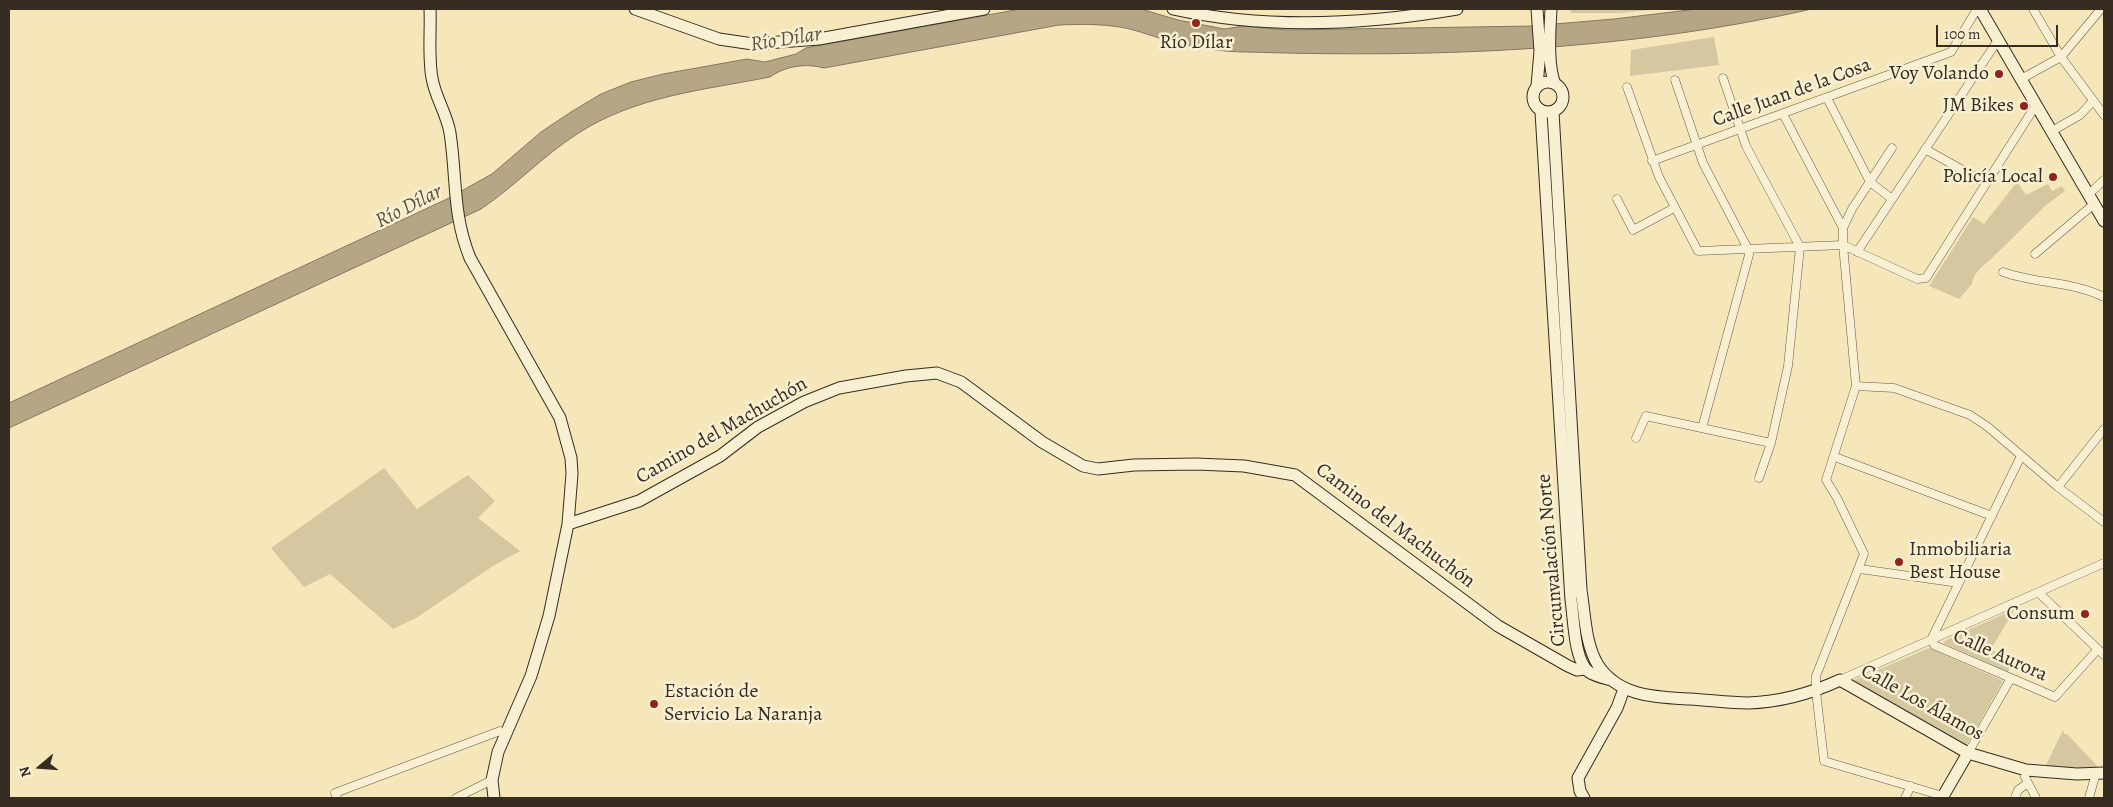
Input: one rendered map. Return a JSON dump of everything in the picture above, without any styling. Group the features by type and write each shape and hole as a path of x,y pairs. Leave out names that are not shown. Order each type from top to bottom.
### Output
{"street":[{"path":"430,9 432,78 450,132 454,189 459,225 470,258 560,418 571,458 572,474 568,524 548,616 537,659 498,752 492,780 494,798"},
{"path":"636,9 719,39 753,44 819,39 984,9"},
{"path":"1173,9 1224,14 1270,23 1332,23 1389,19 1457,9"},
{"path":"1537,9 1544,24 1545,51 1552,78 1561,89 1563,100 1560,107 1553,112 1541,112 1532,100 1545,51"},
{"path":"1544,24 1551,9"},
{"path":"1978,9 2104,221"},
{"name":"Calle Juan de la Cosa","path":"1652,161 1951,52 1978,9"},
{"path":"2033,9 2061,57 2104,115"},
{"path":"2021,79 2061,57 2101,13"},
{"path":"1857,252 1998,40"},
{"path":"1723,78 1746,146 1800,247 1788,366 1770,444 1759,478"},
{"path":"1675,80 1703,163 1748,249 1749,255 1702,428"},
{"path":"1537,86 1546,82 1555,84"},
{"path":"1628,86 1652,161 1674,208 1698,251 1843,245 1917,279 1926,278 2036,105"},
{"path":"1827,98 1870,182 1892,199"},
{"path":"2052,131 2080,115 2093,101"},
{"name":"Circunvalación Norte","path":"1541,112 1571,600 1579,657 1585,669 1591,674 1611,680"},
{"name":"Circunvalación Norte","path":"1553,112 1581,590 1590,647 1598,664 1611,680"},
{"path":"1783,114 1843,228"},
{"path":"1892,148 1852,208 1843,228 1856,386 1835,457 1826,480 1837,498 1864,554 1860,569 1816,676 1824,761 1942,797 2011,678"},
{"path":"1926,149 1986,184"},
{"path":"2035,254 2092,199 2104,180"},
{"path":"1617,199 1633,230 1674,208"},
{"path":"2003,272 2024,280 2047,280 2096,293 2104,297"},
{"name":"Camino del Machuchón","path":"568,524 639,501 720,456 758,427 804,402 839,388 906,376 937,373 961,382 1042,442 1083,466 1098,469 1134,465 1196,464 1244,466 1295,475 1498,626 1560,662 1577,670 1585,669"},
{"path":"1856,386 1894,388 1970,415 1988,426 2058,487 2104,522"},
{"path":"1636,438 1646,416 1770,444"},
{"path":"2058,487 2104,429"},
{"path":"1932,638 2021,456"},
{"path":"1835,457 1992,516"},
{"path":"1611,680 1624,689 1652,696 1748,703 1816,691 2104,563"},
{"path":"1860,569 1959,583"},
{"path":"2039,593 2101,652"},
{"name":"Calle Aurora","path":"1932,638 1934,645 2055,697 2101,652"},
{"path":"1585,669 1589,663 1590,647"},
{"name":"Calle Los Álamos","path":"1840,680 1968,753 2026,770 2100,773"},
{"path":"1584,798 1578,778 1617,708 1624,689"},
{"path":"336,795 500,731 506,733"},
{"path":"2026,770 2025,777 2036,798"},
{"path":"2089,798 2100,773"},
{"path":"456,798 492,780"},
{"path":"2015,798 2018,790 2028,783"},
{"path":"1905,798 1911,786"}],"shaded area":[{"path":"1021,9 1141,9 1178,20 1224,29 1244,26 1287,30 1531,26 1697,9 1812,9 1742,23 1602,43 1460,52 1389,54 1228,51 1184,44 1120,27 1090,24 1059,25 824,68 796,66 782,70 770,77 671,96 622,111 599,121 577,134 481,209 9,428 9,403 447,199 492,174 541,132 601,94 631,82 663,74 747,59 765,62 796,54 806,48"},
{"path":"1570,9 1665,9 1618,13 1571,13"},
{"path":"1714,37 1719,65 1630,76 1631,50"},
{"path":"2017,182 2026,195 2048,184 2052,191 2062,186 2065,191 2045,206 1980,268 1972,284 1959,299 1929,286 1973,217 1984,224"},
{"path":"384,468 417,509 468,475 495,501 478,518 520,551 493,566 416,618 393,629 330,574 304,587 271,548"},
{"path":"2015,609 1991,649 2012,663 2008,672 1943,643 1946,640"},
{"path":"1929,648 2003,681 1966,746 1852,681"},
{"path":"2063,730 2064,734 2067,734 2101,770 2063,770 2046,765"}],"place":[{"name":"Río Dílar","path":"1196,23"},
{"name":"Voy Volando","path":"1999,74"},
{"name":"JM Bikes","path":"2024,106"},
{"name":"Policía Local","path":"2053,177"},
{"name":"Inmobiliaria Best House","path":"1899,562"},
{"name":"Consum","path":"2085,614"},
{"name":"Estación de Servicio La Naranja","path":"654,704"}]}
